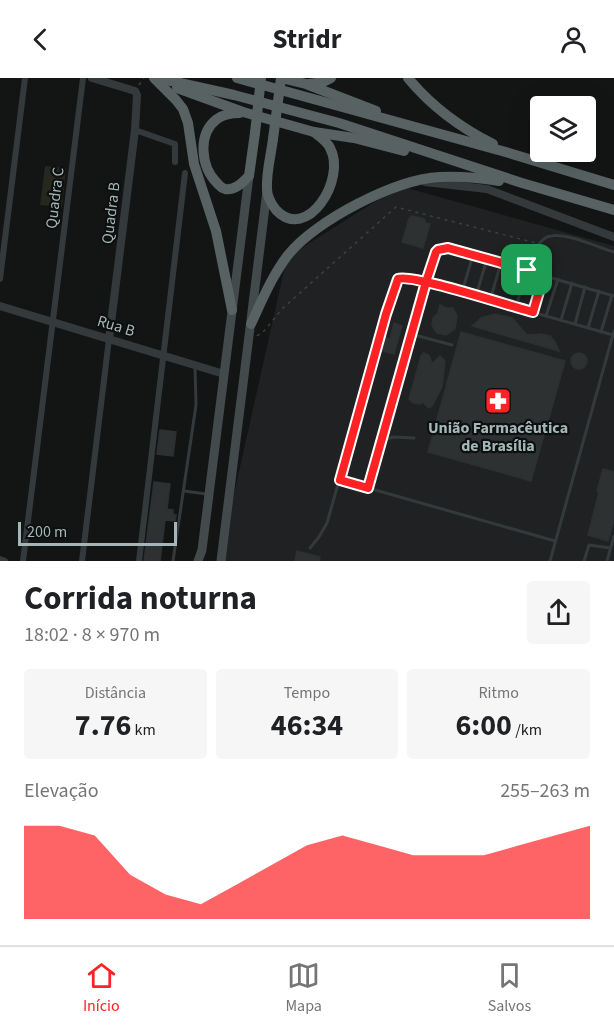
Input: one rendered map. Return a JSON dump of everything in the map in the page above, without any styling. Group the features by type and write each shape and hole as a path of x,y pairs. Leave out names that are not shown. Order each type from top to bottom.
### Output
{"highway":[{"path":"156,78 243,112 314,132 354,138 418,154 432,154"},
{"path":"156,78 234,95 339,123 522,183 614,210"},
{"path":"156,78 176,100 188,123 194,164 216,231 232,310"},
{"path":"237,78 614,184"},
{"path":"243,112 224,115 214,121 206,137 204,157 213,178 225,189 237,187 249,176 261,78"},
{"path":"314,132 327,143 334,162 333,182 321,203 307,216 297,219 290,218 278,212 267,191 281,78 306,84 407,124"},
{"path":"306,84 332,78"},
{"path":"408,78 438,110 465,130 509,153"},
{"path":"251,324 267,289 286,257 312,232 362,202 415,181 439,177 522,183"}],"main road":[{"path":"198,561 202,550 249,176"},
{"path":"221,561 267,191"}],"street":[{"path":"0,279 25,78"},
{"name":"Quadra C","path":"23,561 83,78"},
{"path":"92,78 135,91"},
{"name":"Quadra B","path":"109,339 135,130 137,102 135,91"},
{"path":"135,130 175,144 174,162"},
{"path":"139,561 185,173"},
{"path":"415,181 487,189 614,237"},
{"name":"Rua B","path":"0,306 224,374"},
{"path":"82,561 109,339"},
{"path":"0,559 5,561"}],"lane":[{"path":"516,308 538,243 548,236 563,236 614,252"},
{"path":"368,488 411,333 438,250 448,248 613,295 602,332"},
{"path":"462,292 473,255"},
{"path":"476,296 486,259"},
{"path":"490,300 501,263"},
{"path":"533,312 544,275"},
{"path":"310,548 327,523 395,284 401,278 426,282 602,332 614,333 550,561"},
{"path":"546,316 558,279"},
{"path":"561,320 572,283"},
{"path":"575,324 585,286"},
{"path":"588,328 599,291"},
{"path":"411,333 452,345"},
{"path":"173,561 196,405 195,364"},
{"path":"382,440 394,437 414,438"},
{"path":"340,480 555,542"},
{"path":"184,491 209,494"},
{"path":"607,561 614,536"},
{"path":"584,561 590,545 610,548"}],"path":[{"path":"135,91 144,78"},
{"path":"249,343 265,330 282,309 396,207 538,243"}],"shaded area":[{"path":"45,166 66,168 62,207 40,205"},
{"path":"400,186 614,246 614,561 221,561 223,543 287,257"}],"building":[{"path":"412,216 424,219 430,224 423,248 402,242"},
{"path":"440,305 453,308 457,316 455,329 446,335 437,333 432,325"},
{"path":"495,314 512,318 527,335 550,336 559,351 472,326 481,318"},
{"path":"394,323 402,326 394,354 380,350 383,337 390,339"},
{"path":"461,332 565,361 531,481 428,452"},
{"path":"424,353 429,355 432,364 440,356 445,361 442,387 429,408 421,401 421,404 413,403 409,399 421,356"},
{"path":"579,353 587,361 579,369 571,361"},
{"path":"160,430 176,432 173,456 157,454"},
{"path":"603,469 614,472 614,520 608,541 588,535"},
{"path":"154,482 170,484 167,509 173,510 173,515 176,515 175,521 165,520 160,561 144,561"},
{"path":"297,551 320,557 319,561 295,561"}],"place":[{"name":"União Farmacêutica de Brasília","path":"498,401"}],"route":[{"path":"527,270 448,248 436,252 426,282 368,488 340,480 386,314 398,279 406,278 426,282 533,312 544,275 527,270"}]}
